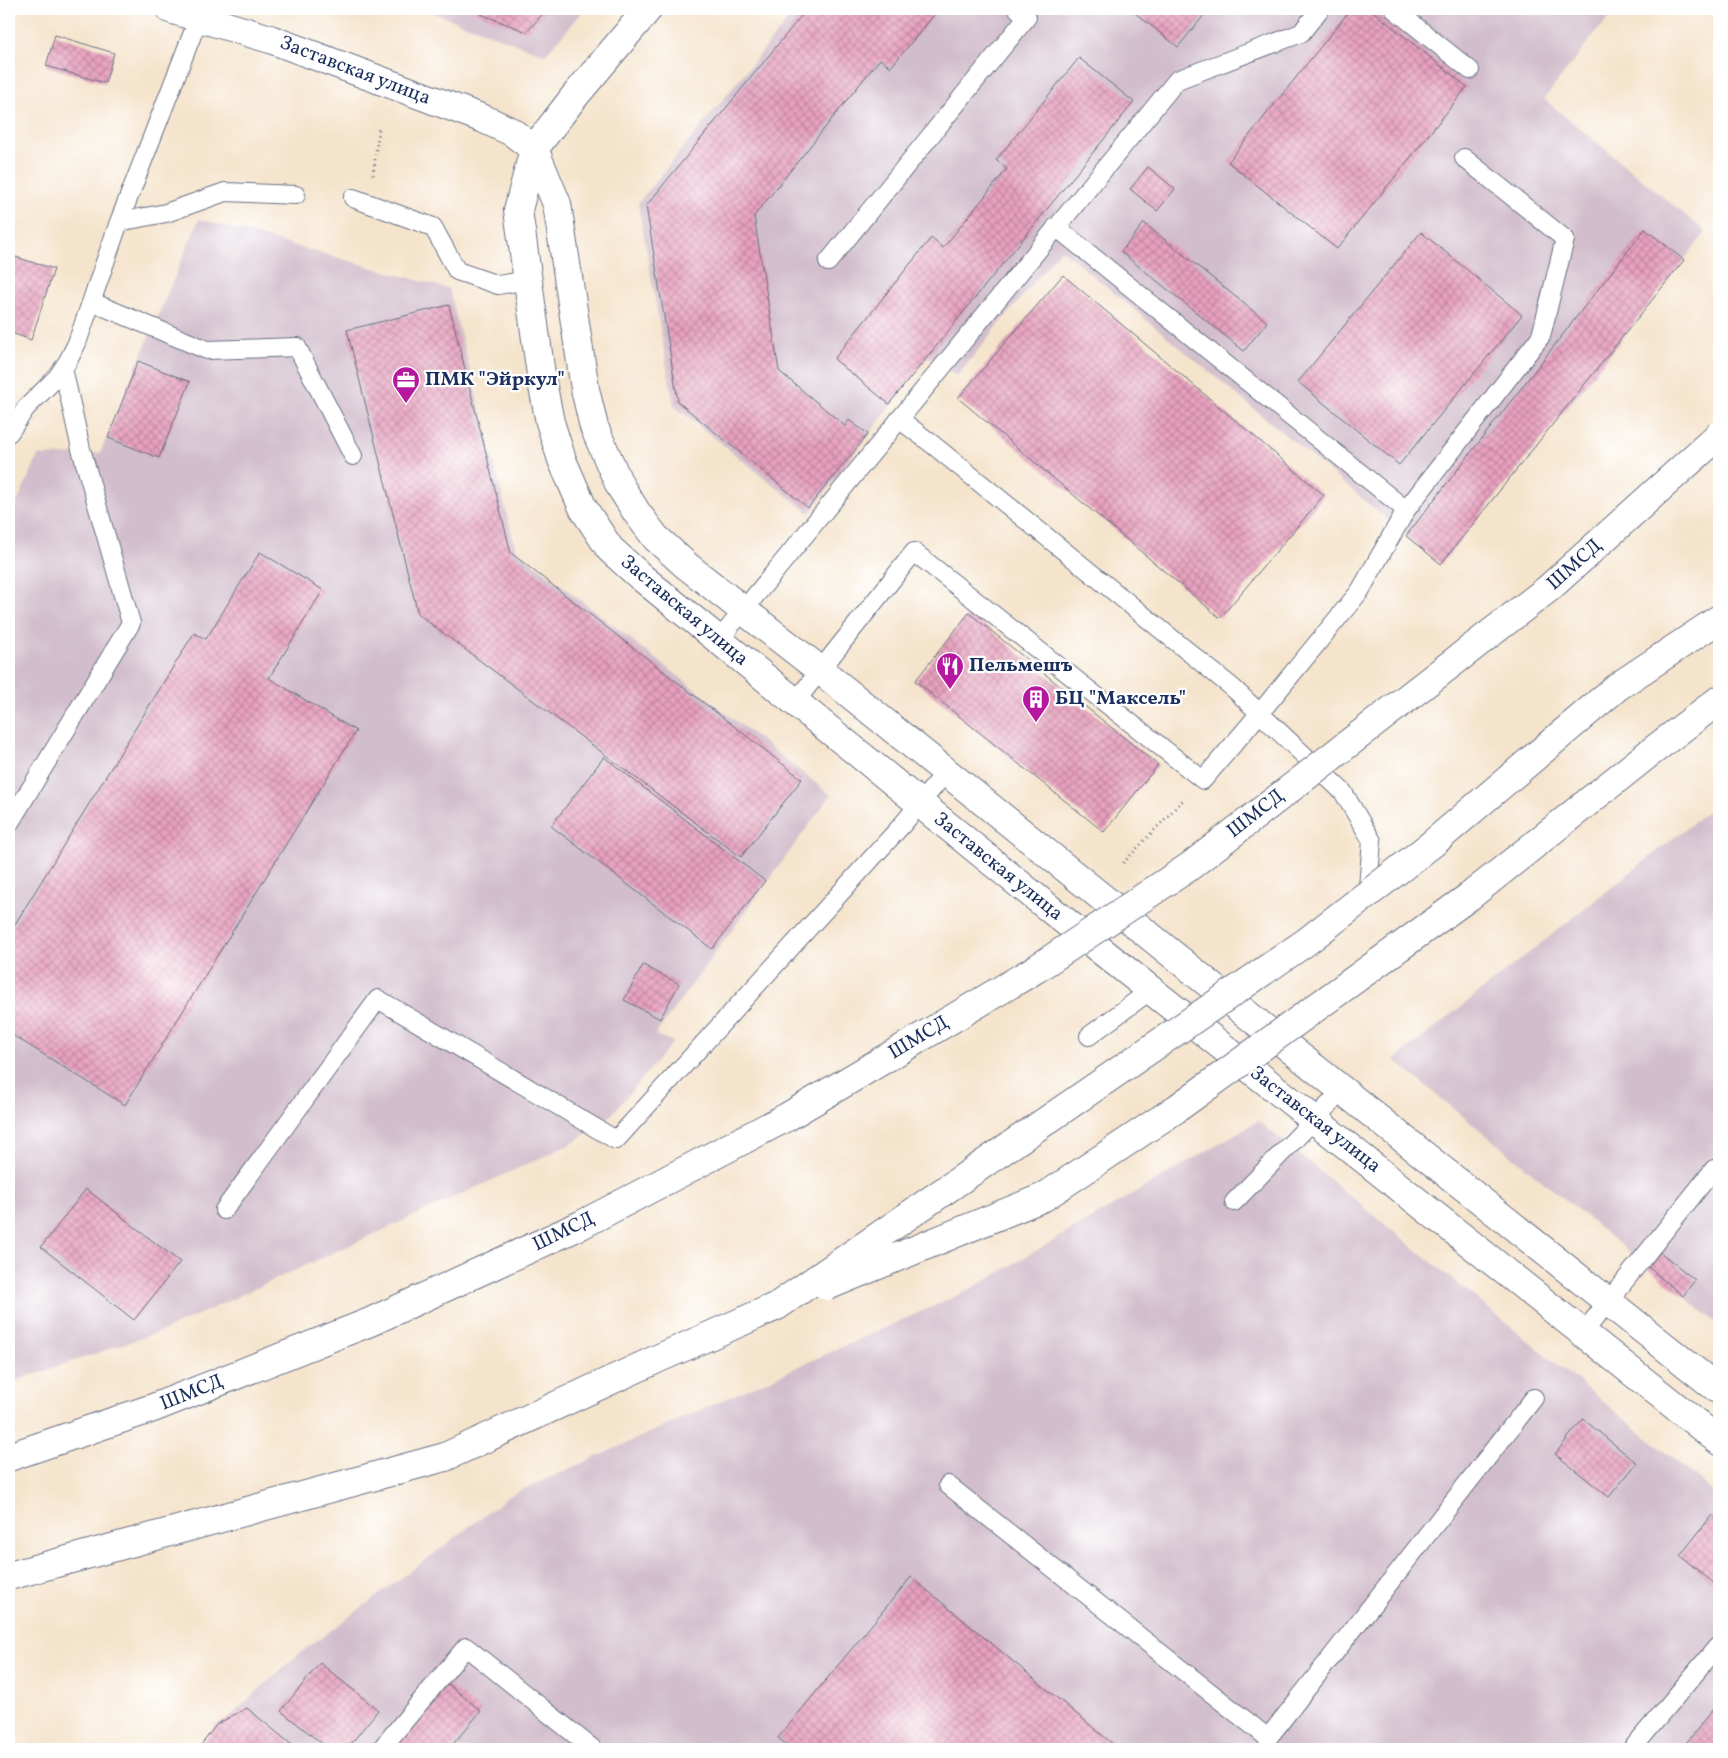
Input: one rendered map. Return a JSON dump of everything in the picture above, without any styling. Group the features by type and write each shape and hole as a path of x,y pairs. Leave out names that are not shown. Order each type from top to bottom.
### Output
{"main road":[{"name":"Заставская улица","path":"170,9 270,39 484,119 512,132 534,149 558,204 585,389 594,427 620,486 637,514 656,538 687,566 820,670 1229,1000 1719,1390"},
{"path":"534,149 574,96 648,9"},
{"name":"Заставская улица","path":"534,149 518,210 550,422 562,460 583,508 610,549 640,577 1151,990 1719,1441"},
{"name":"ШМСД","path":"9,1458 153,1408 370,1322 581,1225 787,1117 1036,969 1188,867 1549,588 1719,435"},
{"path":"777,1306 1306,942 1432,844 1617,687 1719,619"},
{"path":"9,1576 445,1457 777,1306 1044,1197 1176,1109 1470,896 1719,700"}],"lane":[{"path":"828,262 1027,17 1018,9"},
{"path":"718,640 1177,80 1301,32 1320,9"},
{"path":"1394,9 1470,70"},
{"path":"9,433 26,408 58,376 77,343 119,222 199,18"},
{"path":"795,702 914,552 1203,780 1260,714 1360,591 1406,510 1541,336 1565,239 1464,158"},
{"path":"119,222 166,213 225,192 296,195"},
{"path":"361,201 433,227 457,271 498,285 528,280"},
{"path":"1056,228 1406,510"},
{"path":"92,302 207,350 297,347 353,456"},
{"path":"9,824 131,623 81,448 63,368"},
{"path":"899,419 1233,688 1343,792 1372,841 1366,901 1229,1000"},
{"path":"224,1210 378,999 616,1140 902,825 946,772"},
{"path":"1089,1036 1151,990"},
{"path":"1234,1202 1343,1090"},
{"path":"1583,1333 1714,1169"},
{"path":"948,1485 1269,1744 1534,1398"},
{"path":"1632,1749 1717,1646"},
{"path":"381,1749 466,1647 593,1749"}],"path":[{"path":"361,201 379,128"},
{"path":"1123,863 1203,780"}],"shaded area":[{"path":"424,9 585,9 545,55"},
{"path":"797,9 1618,9 1597,31 1544,99 1706,232 1441,564 1061,249 957,376 929,356 809,513 674,406 638,203"},
{"path":"199,219 449,289 516,550 831,795 655,1035 673,1042 612,1114 575,1142 165,1330 9,1383 9,520 38,456 100,453"},
{"path":"1719,802 1719,1325 1394,1060"},
{"path":"1258,1121 1719,1496 1719,1749 204,1749 227,1719 295,1657 509,1496 967,1291"}],"building":[{"path":"468,9 547,9 527,32"},
{"path":"807,9 939,9 891,67 880,59 754,216 779,371 845,426 849,420 868,434 808,508 678,402 646,206"},
{"path":"1130,9 1209,9 1178,47"},
{"path":"1351,9 1370,9 1467,87 1337,249 1228,162"},
{"path":"55,35 114,53 105,83 46,66"},
{"path":"1079,58 1134,102 889,404 834,359 931,238 943,248 1007,169 996,160"},
{"path":"1148,167 1175,189 1157,211 1130,189"},
{"path":"1144,223 1267,322 1244,351 1121,252"},
{"path":"1645,229 1684,260 1441,564 1406,536"},
{"path":"1421,232 1522,315 1399,465 1298,382"},
{"path":"9,255 54,269 31,340 9,332"},
{"path":"1063,275 1324,495 1220,618 958,398"},
{"path":"449,305 511,553 802,779 741,857 418,614 347,330"},
{"path":"138,361 190,382 159,458 108,438"},
{"path":"260,552 323,590 269,678 356,731 125,1105 9,1033 9,934 194,633 206,639"},
{"name":"БЦ \"Максель\"","path":"969,613 1158,765 1104,832 915,681"},
{"path":"604,757 765,881 712,949 551,826"},
{"path":"643,965 679,984 660,1019 624,1000"},
{"path":"86,1189 180,1262 134,1320 41,1247"},
{"path":"1660,1252 1695,1280 1683,1296 1648,1267"},
{"path":"1583,1419 1637,1463 1609,1497 1555,1454"},
{"path":"1712,1515 1719,1521 1719,1587 1680,1556"},
{"path":"911,1577 1119,1749 792,1749 778,1738"},
{"path":"320,1663 378,1710 347,1749 329,1749 281,1711"},
{"path":"443,1680 481,1711 449,1749 385,1749"},
{"path":"1719,1703 1719,1749 1681,1749"},
{"path":"247,1708 297,1749 198,1749 217,1724"}],"place":[{"name":"ПМК \"Эйркул\"","path":"406,404"},
{"name":"Пельмешъ","path":"950,690"},
{"name":"БЦ \"Максель\"","path":"1036,723"}]}
